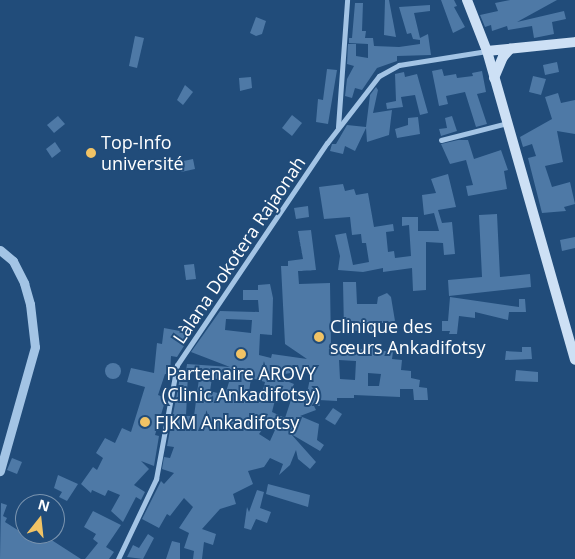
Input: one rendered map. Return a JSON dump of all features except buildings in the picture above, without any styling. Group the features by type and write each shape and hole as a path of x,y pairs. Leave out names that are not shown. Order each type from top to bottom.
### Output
{"main road":[{"path":"468,0 487,51 575,360"},
{"path":"530,46 575,36"},
{"path":"487,51 575,42"},
{"path":"494,79 510,49"}],"street":[{"path":"338,128 347,0"},
{"name":"Làlana Dokotera Rajaonah","path":"118,559 156,479 177,365 338,128 379,76 399,65 487,51"},
{"path":"441,140 507,123"},
{"path":"0,250 13,261 24,283 35,347 0,471"}],"place":[{"name":"Top-Info université","path":"91,153"},
{"name":"Clinique des sœurs Ankadifotsy","path":"319,337"},
{"name":"Partenaire AROVY (Clinic Ankadifotsy)","path":"241,354"},
{"name":"FJKM Ankadifotsy","path":"145,422"}]}
